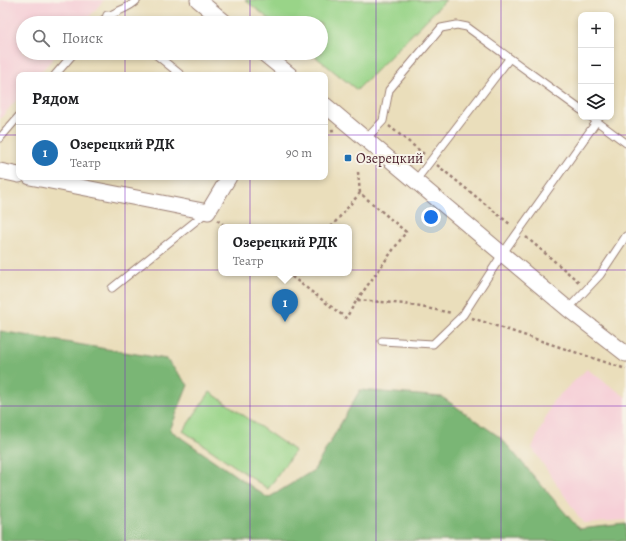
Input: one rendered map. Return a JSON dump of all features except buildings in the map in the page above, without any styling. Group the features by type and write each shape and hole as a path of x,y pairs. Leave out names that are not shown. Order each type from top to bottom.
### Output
{"street":[{"path":"200,1 218,16"},
{"path":"272,60 286,72"},
{"path":"328,108 364,140 416,180 568,309 626,354"},
{"path":"0,171 16,174"},
{"path":"45,180 208,212 227,180"}],"lane":[{"path":"107,15 133,4 137,0"},
{"path":"364,140 383,121 389,90 441,28 457,25 467,27 578,108"},
{"path":"416,180 509,59"},
{"path":"58,72 68,60"},
{"path":"163,60 177,72"},
{"path":"0,138 16,119"},
{"path":"382,342 433,344 463,315 593,120"},
{"path":"595,120 626,142"},
{"path":"112,288 208,212"},
{"path":"568,309 600,275 626,236"}],"path":[{"path":"383,121 587,289"},
{"path":"357,300 406,232 360,193 358,172"},
{"path":"334,224 360,193"}],"shaded area":[{"path":"0,0 104,0 90,16 16,16 16,60 52,60 41,72 16,72 16,100 0,119"},
{"path":"587,369 626,397 626,520 583,523 532,448 553,401"}],"green space":[{"path":"245,0 446,0 357,90 320,60 328,60 328,16 265,16"},
{"path":"0,331 166,359 188,385 170,430 268,498 314,470 360,390 442,397 501,438 579,529 626,524 626,541 0,541"},
{"path":"210,392 295,451 268,489 183,431"}],"place":[{"name":"Озерецкий","path":"348,158"},
{"name":"Озерецкий РДК","path":"285,322"}]}
